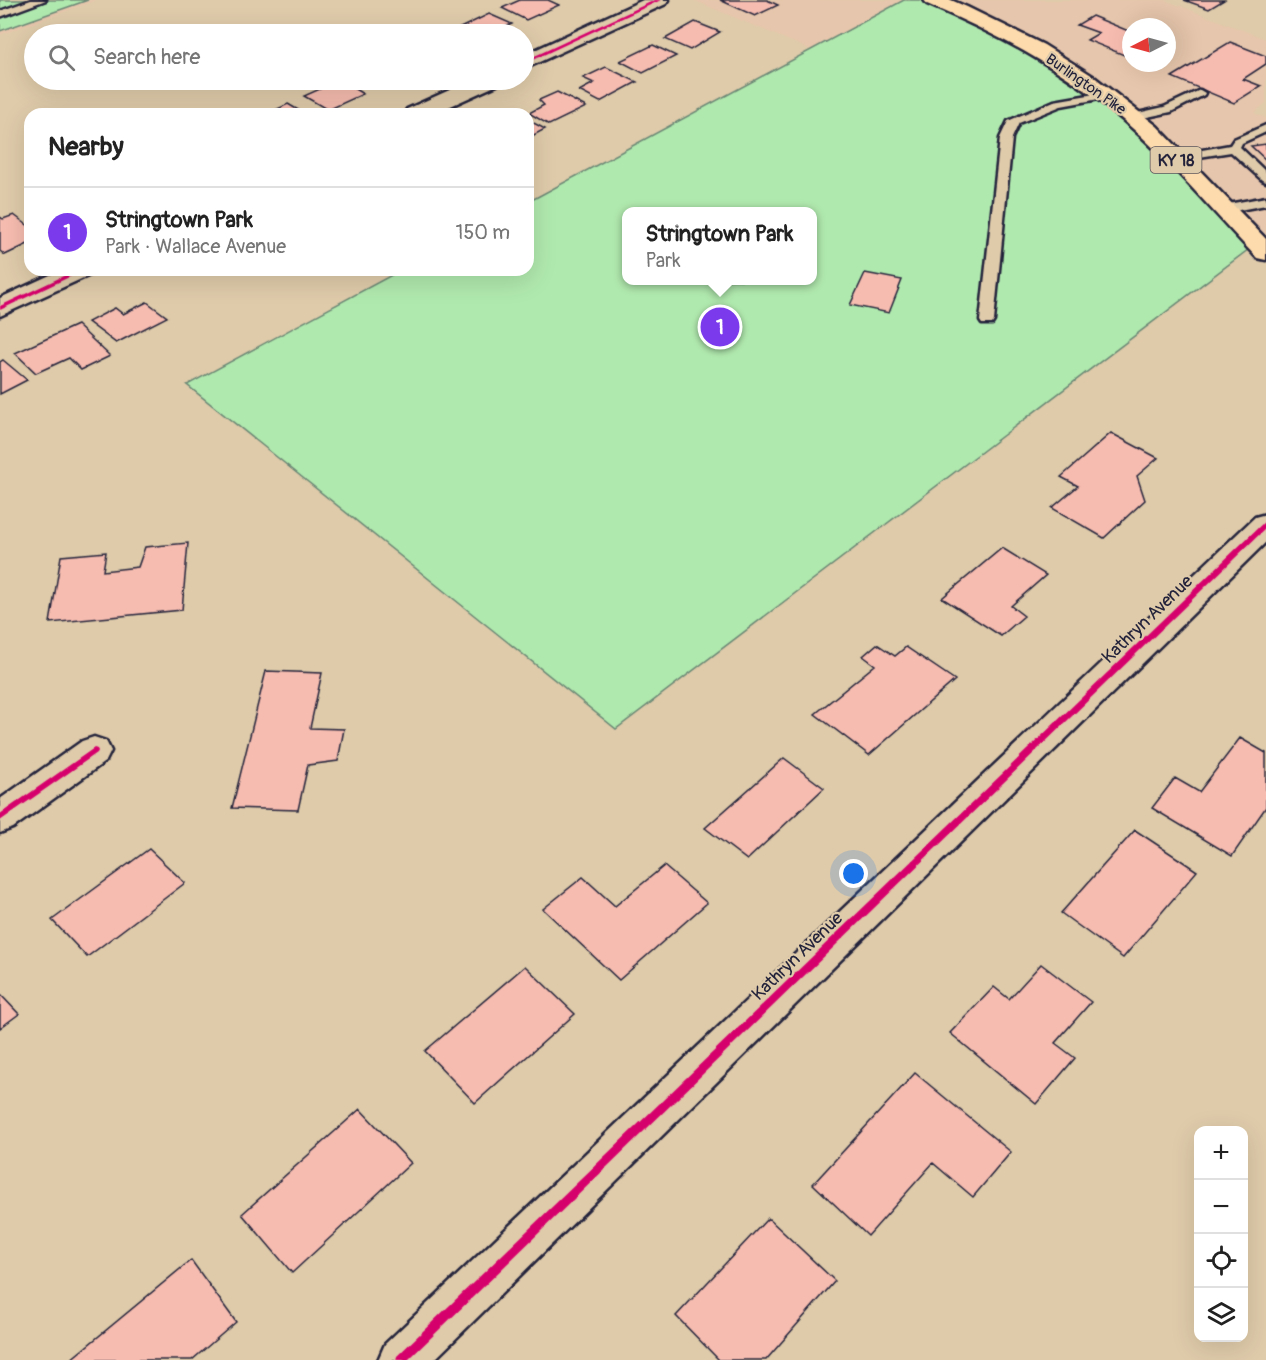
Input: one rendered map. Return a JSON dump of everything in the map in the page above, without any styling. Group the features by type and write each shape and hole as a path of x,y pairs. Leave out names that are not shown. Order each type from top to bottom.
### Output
{"main road":[{"name":"Burlington Pike","path":"934,0 1018,39 1079,75 1106,95 1133,117 1266,253"}],"street":[{"path":"534,58 659,0"},
{"path":"428,108 467,90"},
{"path":"0,308 68,276"},
{"name":"Kathryn Avenue","path":"401,1360 1266,524"},
{"path":"0,818 94,751"}],"lane":[{"path":"0,14 41,0"},
{"path":"1133,117 1167,110 1200,93"},
{"path":"987,321 1006,138 1014,121 1058,103 1106,95"},
{"path":"1234,148 1238,141 1266,128"},
{"path":"1174,158 1234,148"},
{"path":"1234,148 1266,178"},
{"path":"1223,209 1266,201"}],"shaded area":[{"path":"0,0 97,0 30,24 24,24 24,26 0,35"},
{"path":"693,0 904,0 811,50"},
{"path":"934,0 1165,0 1266,39 1266,103 1254,113 1266,118 1266,253"}],"green space":[{"path":"0,0 88,0 0,31"},
{"path":"904,0 934,0 1079,75 1257,243 616,729 187,385 390,276 534,276 534,199"}],"building":[{"path":"520,0 548,0 559,5 526,20 502,8"},
{"path":"720,0 767,0 778,5 755,16"},
{"path":"1184,0 1224,0 1209,9"},
{"path":"489,14 512,24 468,24"},
{"path":"1092,16 1122,28 1122,54 1087,40 1099,33 1077,25"},
{"path":"695,22 720,32 690,50 665,39"},
{"path":"1230,42 1266,56 1266,64 1243,79 1261,86 1234,103 1172,77"},
{"path":"653,45 676,56 643,73 620,61"},
{"path":"606,67 637,82 600,102 579,91 594,83 583,78"},
{"path":"318,90 356,90 363,94 332,108 325,108 304,96"},
{"path":"557,92 586,107 549,125 534,116 534,110 544,105 539,100"},
{"path":"288,104 295,108 280,108"},
{"path":"534,123 545,129 534,135"},
{"path":"1266,144 1266,160 1251,146"},
{"path":"14,215 24,222 24,246 5,255 0,251 0,217 3,219"},
{"path":"865,273 902,280 889,313 850,305"},
{"path":"147,302 167,317 116,343 88,322 115,308 123,314"},
{"path":"77,325 110,356 81,370 69,358 36,373 15,353"},
{"path":"3,360 27,380 0,394 0,362"},
{"path":"1111,433 1158,458 1137,476 1145,500 1104,538 1052,508 1078,486 1061,477"},
{"path":"188,543 182,610 50,623 61,556 106,552 103,571 138,567 145,547"},
{"path":"1002,548 1046,575 1011,606 1024,616 1001,636 942,598"},
{"path":"877,644 895,656 906,647 955,680 869,755 815,714 875,665 863,656"},
{"path":"266,671 322,673 310,728 344,729 338,761 308,765 298,810 232,808"},
{"path":"1240,738 1266,753 1266,807 1232,856 1152,808 1175,778 1199,792"},
{"path":"784,758 824,788 747,860 705,828"},
{"path":"1135,830 1197,871 1123,958 1061,913"},
{"path":"149,849 185,883 87,957 52,920"},
{"path":"664,866 707,903 619,980 543,909 583,877 615,906"},
{"path":"1041,964 1091,1002 1055,1043 1075,1058 1036,1104 950,1033 994,987 1009,999"},
{"path":"525,966 575,1014 475,1103 425,1051"},
{"path":"0,994 19,1014 0,1028"},
{"path":"915,1073 1011,1152 973,1197 933,1163 868,1236 813,1184"},
{"path":"360,1109 411,1163 292,1273 242,1214"},
{"path":"768,1218 835,1281 766,1360 719,1360 676,1316"},
{"path":"191,1260 236,1322 192,1360 70,1360"}],"cycle path":[{"path":"534,58 659,0"},
{"path":"0,308 68,276"},
{"path":"401,1360 1266,524"},
{"path":"0,818 94,751"}],"place":[{"name":"Stringtown Park","path":"720,327"}]}
